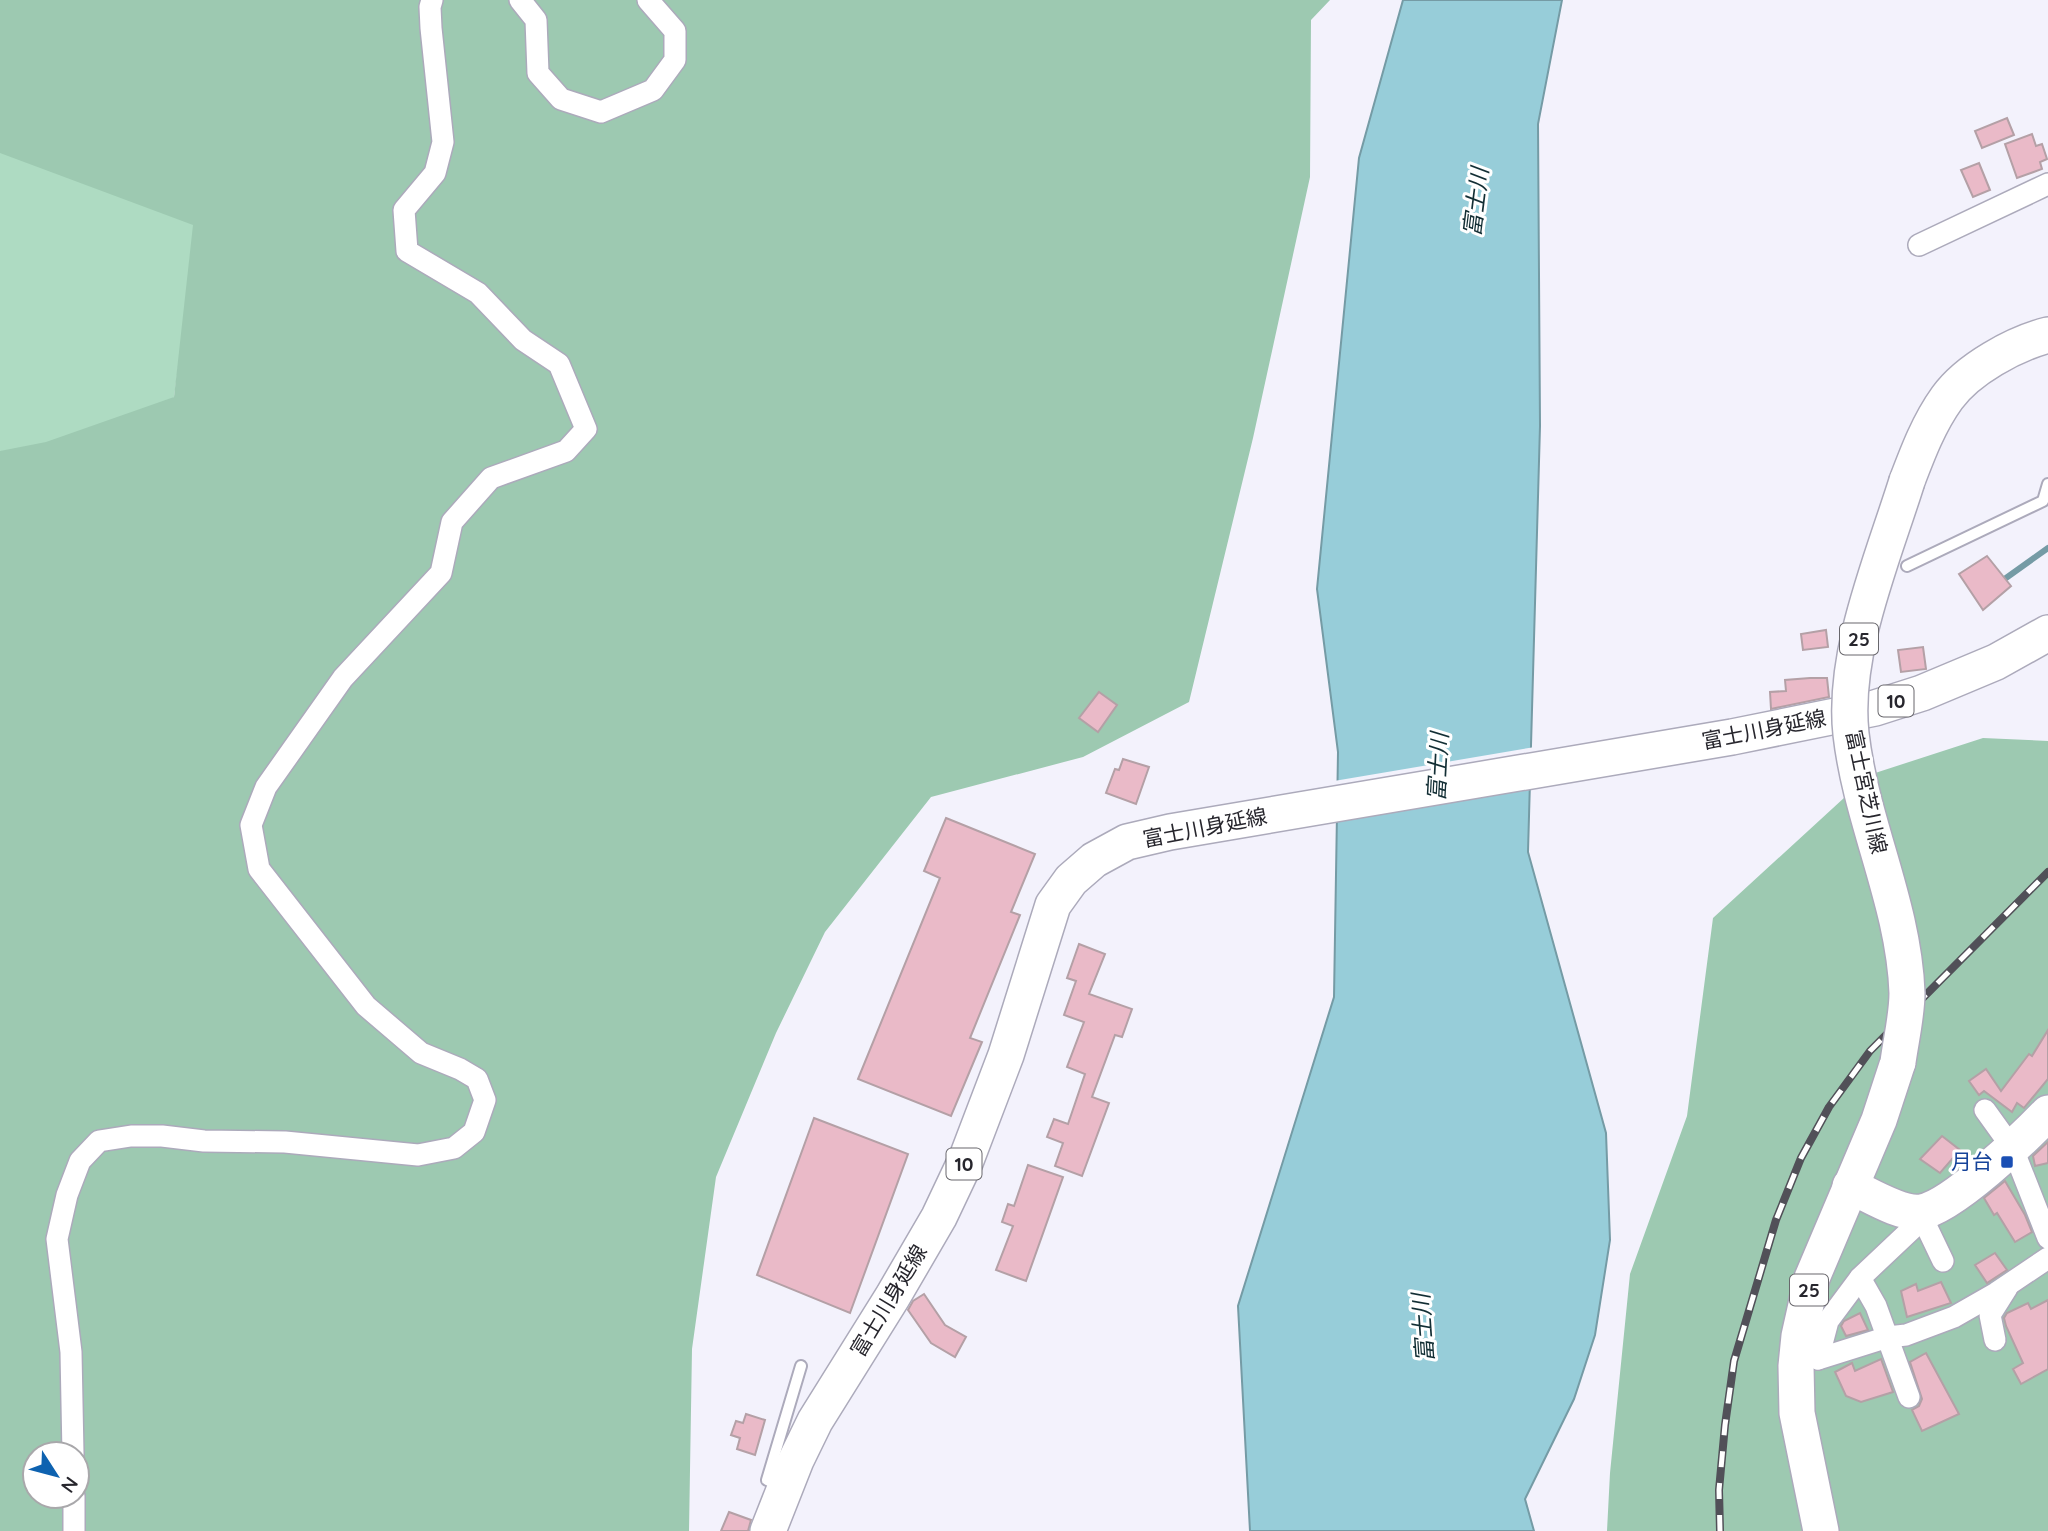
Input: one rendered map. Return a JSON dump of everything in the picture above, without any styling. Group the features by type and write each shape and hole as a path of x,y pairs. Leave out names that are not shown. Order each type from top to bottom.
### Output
{"main road":[{"name":"富士宮芝川線","path":"1821,1531 1797,1413 1796,1366 1799,1336 1812,1278 1879,1121 1898,1062 1907,996 1904,956 1865,802 1851,733 1852,678 1860,628 1921,442 1948,396 1985,363 2027,341 2048,335"},
{"name":"富士川身延線","path":"768,1531 815,1421 894,1296 939,1217 966,1160 1006,1055 1053,905 1071,880 1094,860 1127,842 1170,832 1732,737 1875,708 1922,693 1996,662 2048,633"},
{"path":"1850,1186 1892,1206 1920,1213 1944,1202 2012,1149 2048,1113"}],"street":[{"path":"73,1440 71,1352 57,1239 67,1195 80,1161 99,1141 131,1136 162,1136 204,1141 285,1142 418,1155 454,1148 474,1132 485,1100 477,1079 421,1053 366,1006 259,869 251,825 266,787 343,678 441,573 452,522 491,478 566,451 586,429 559,364 523,340 478,293 407,251 404,210 435,173 443,142 430,28 432,0"},
{"path":"520,0 536,20 538,73 561,99 601,112 653,90 675,60 675,31 648,0"},
{"path":"1919,245 2048,184"},
{"path":"1985,1110 2012,1149 2048,1238"},
{"path":"1920,1213 1943,1262"},
{"path":"1920,1213 1914,1227 1860,1278 1828,1321 1818,1359 1888,1336 1906,1335 1954,1317 2048,1258"},
{"path":"1860,1278 1876,1306 1909,1396"},
{"path":"1995,1340 1990,1315 2010,1283"},
{"path":"74,1510 74,1531"}],"lane":[{"path":"1906,566 2043,500 2048,484"},
{"path":"785,1489 767,1480 801,1366"}],"green space":[{"path":"0,0 227,0 174,397 0,533"},
{"path":"0,0 1330,0 1311,20 1310,177 1253,438 1189,702 1083,757 931,797 825,932 776,1033 716,1177 692,1349 689,1531 0,1531 0,451 46,442 174,397 193,225 0,153"},
{"path":"1983,738 2048,741 2048,1531 1607,1531 1610,1473 1630,1274 1687,1116 1713,918 1869,775"}],"water":[{"name":"富士川","path":"1403,0 1562,0 1538,124 1540,426 1528,852 1606,1133 1610,1240 1595,1335 1574,1399 1525,1499 1534,1531 1250,1531 1238,1306 1334,997 1338,752 1317,589 1359,158"}],"pier":[{"path":"1535,747 1534,783 1334,816 1334,781"}],"building":[{"path":"2007,118 2014,135 1982,148 1975,131"},
{"path":"2032,134 2036,146 2042,144 2047,159 2040,162 2042,169 2017,178 2005,144"},
{"path":"1979,163 1990,190 1973,197 1961,170"},
{"path":"1987,556 2011,586 1983,610 1959,574"},
{"path":"1826,630 1828,647 1803,650 1801,634"},
{"path":"1923,647 1926,669 1901,672 1898,650"},
{"path":"1827,678 1829,697 1771,709 1770,692 1786,691 1785,680"},
{"path":"1099,692 1117,705 1098,732 1079,718"},
{"path":"1123,759 1149,767 1136,804 1106,793 1115,769 1119,770"},
{"path":"946,818 1035,854 1011,912 1020,915 970,1038 982,1042 951,1116 858,1079 940,878 924,871"},
{"path":"1079,944 1105,954 1089,994 1132,1009 1122,1037 1115,1035 1092,1097 1109,1103 1082,1176 1055,1166 1063,1143 1047,1137 1054,1119 1068,1124 1085,1074 1067,1067 1084,1022 1064,1015 1076,981 1067,978"},
{"path":"2048,1030 2048,1079 2024,1108 2017,1103 2012,1112 1984,1091 1979,1095 1969,1081 1986,1069 2001,1091 2029,1054 2032,1056"},
{"path":"814,1118 908,1154 850,1313 757,1275"},
{"path":"1942,1136 1960,1150 1940,1173 1920,1159"},
{"path":"2048,1142 2048,1163 2035,1166 2033,1156"},
{"path":"1028,1165 1063,1177 1026,1281 996,1270 1013,1226 1002,1222 1008,1204 1014,1206"},
{"path":"2005,1181 2032,1232 2015,1242 1984,1198"},
{"path":"1995,1253 2007,1270 1987,1283 1975,1265"},
{"path":"1941,1282 1951,1303 1907,1317 1901,1291 1916,1284 1918,1291"},
{"path":"924,1294 945,1325 966,1337 955,1357 931,1343 908,1310 913,1301"},
{"path":"2048,1300 2048,1369 2021,1384 2013,1369 2023,1363 2004,1318 2007,1313 2028,1303 2031,1309"},
{"path":"1860,1313 1868,1330 1846,1336 1841,1326 1844,1321"},
{"path":"1926,1353 1959,1414 1922,1431 1912,1410 1919,1406 1922,1399 1910,1362"},
{"path":"1881,1359 1893,1392 1861,1402 1846,1396 1835,1372 1852,1363 1855,1371"},
{"path":"746,1414 765,1420 755,1455 737,1449 740,1438 731,1435 736,1421 743,1423"},
{"path":"729,1512 751,1520 748,1531 721,1531"}],"waterway":[{"path":"2006,578 2048,548"}],"railway":[{"path":"1720,1531 1719,1490 1734,1361 1776,1220 1801,1158 1829,1107 1870,1051 2048,872"}],"place":[{"name":"月台","path":"2007,1162"}]}
